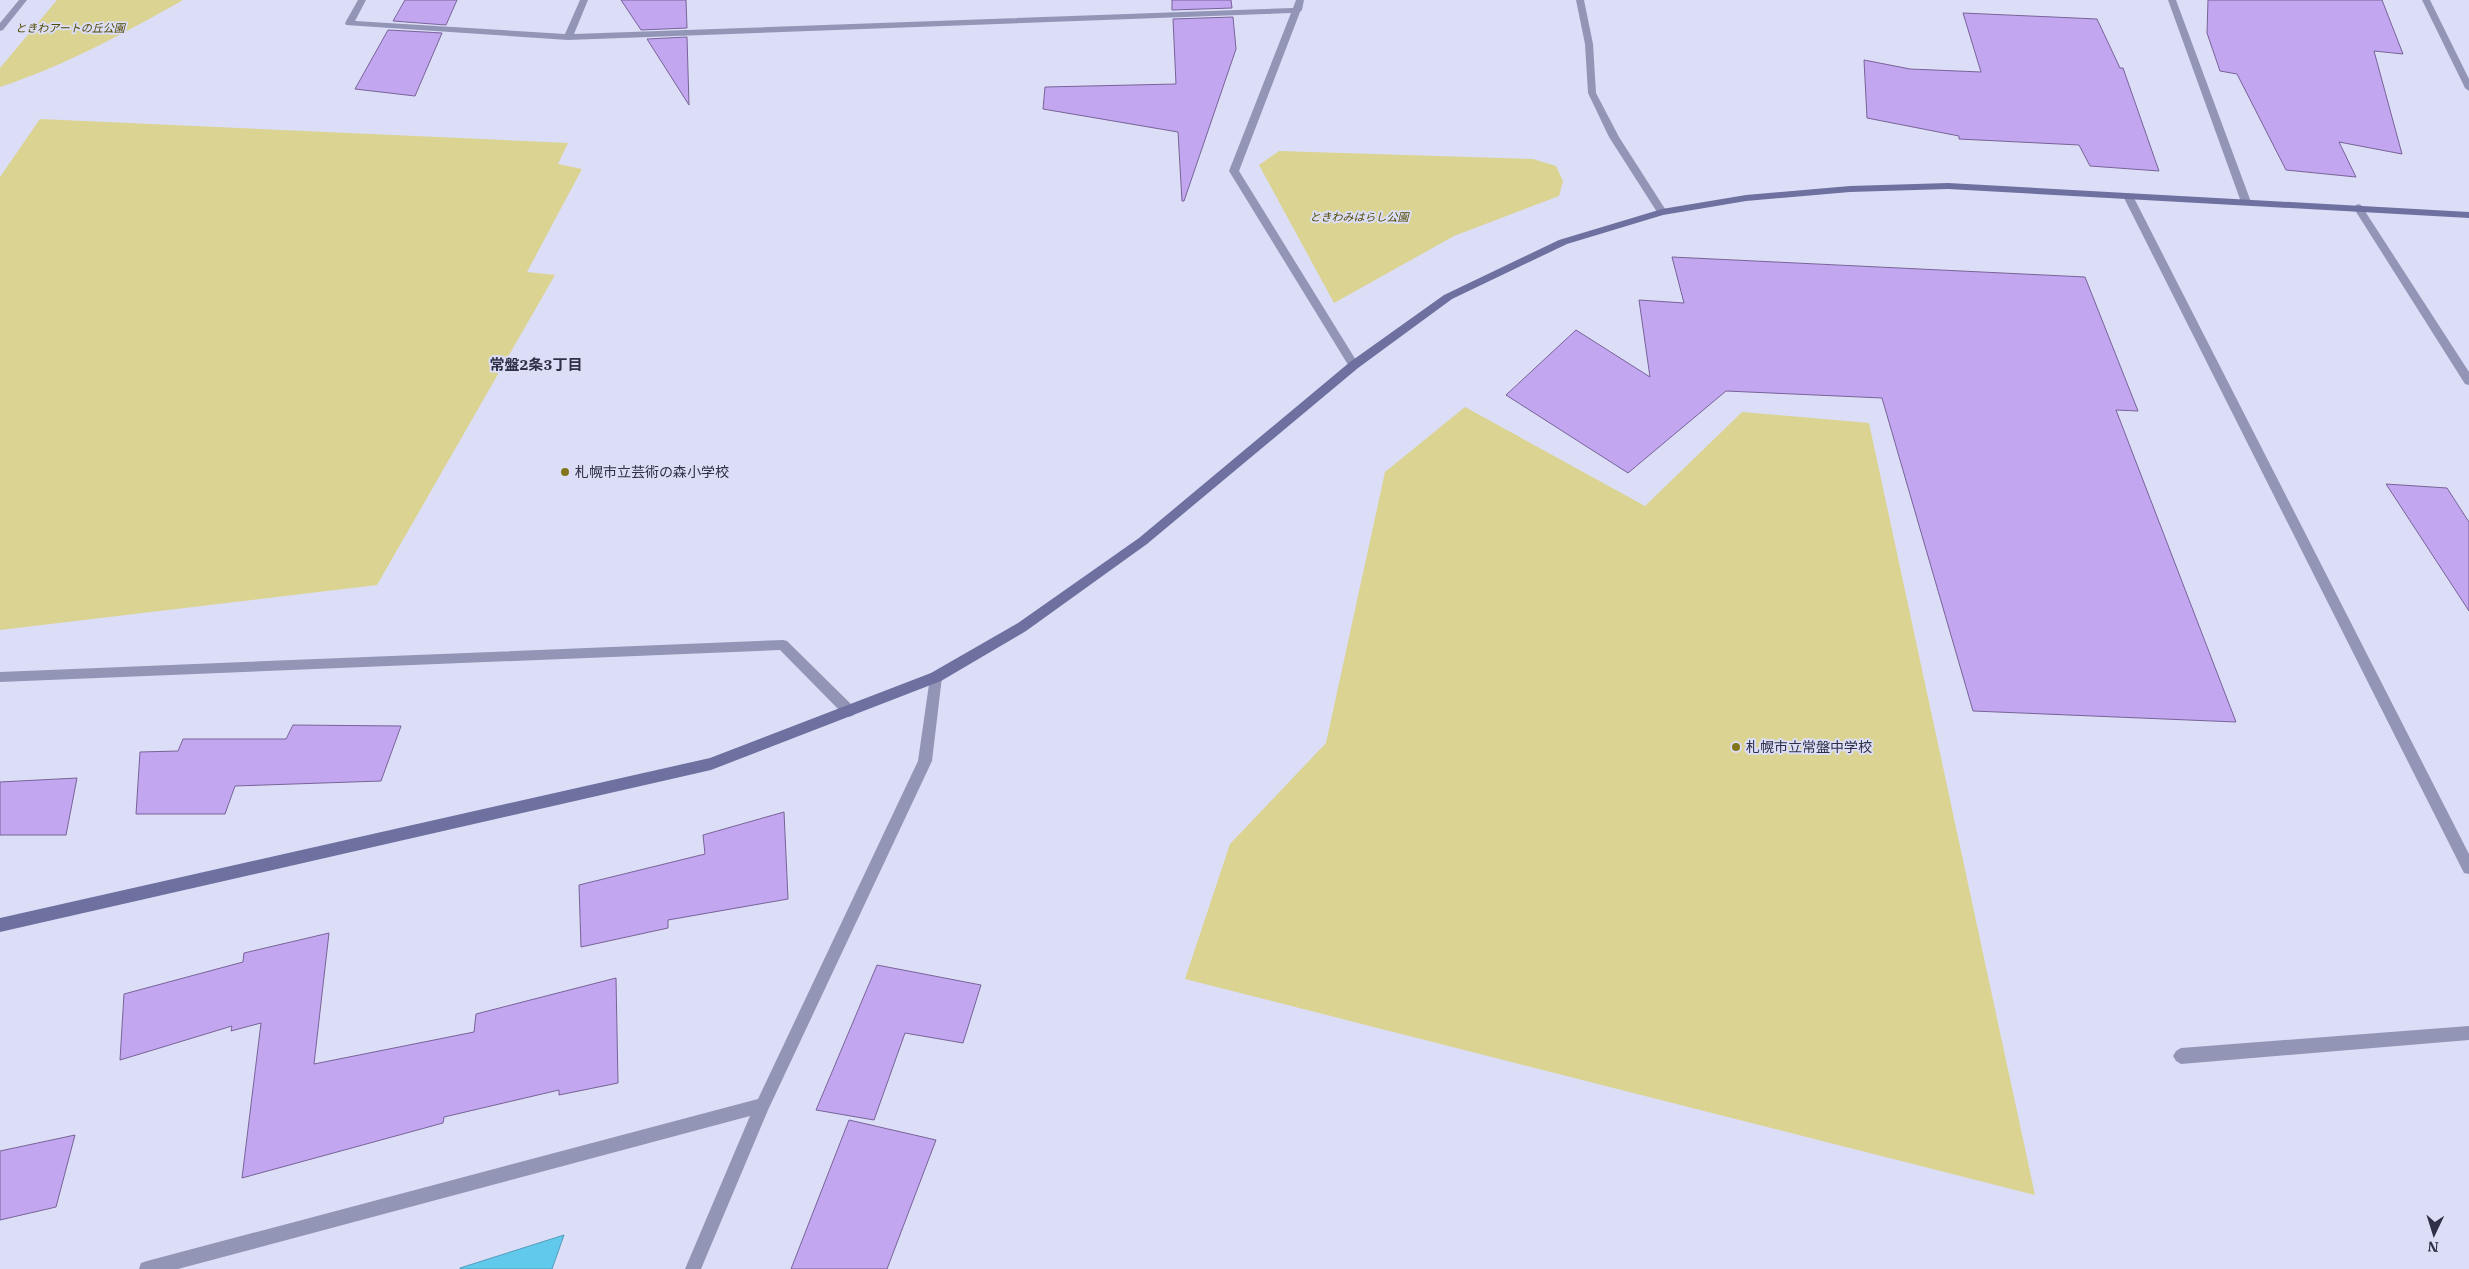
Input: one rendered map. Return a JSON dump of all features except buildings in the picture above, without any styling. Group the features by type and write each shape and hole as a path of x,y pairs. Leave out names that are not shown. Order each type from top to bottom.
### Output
{"street":[{"path":"0,28 23,0"},
{"path":"362,0 349,24 568,37 1299,5 1234,171 1354,365"},
{"path":"568,37 584,0"},
{"path":"1580,0 1589,44 1592,93 1614,137 1662,212"},
{"path":"2172,0 2246,202"},
{"path":"2426,0 2469,88"},
{"path":"0,925 711,764 936,677 1022,627 1143,541 1354,365 1448,297 1563,242 1662,212 1746,198 1850,189 1948,186 2358,207 2469,215"},
{"path":"2128,196 2468,862"},
{"path":"2358,207 2469,381"},
{"path":"0,677 783,645 849,711"},
{"path":"693,1269 763,1105 924,762 936,677"},
{"path":"2181,1056 2469,1034"},
{"path":"147,1269 763,1105"}],"green space":[{"name":"ときわアートの丘公園","path":"57,0 183,0 71,59 0,87 0,68"},
{"path":"40,119 568,143 558,164 582,169 527,272 555,275 377,585 0,630 0,177"},
{"name":"ときわみはらし公園","path":"1279,151 1533,159 1556,166 1563,181 1559,196 1454,236 1334,303 1259,165"},
{"path":"1465,407 1645,506 1742,412 1869,423 2035,1195 1185,979 1230,844 1326,743 1385,472"}],"water":[{"path":"564,1235 552,1269 460,1269 460,1268"}],"place":[{"name":"札幌市立芸術の森小学校","path":"565,472"},
{"name":"札幌市立常盤中学校","path":"1736,747"}],"district":[{"name":"常盤2条3丁目","path":"536,365"}]}
